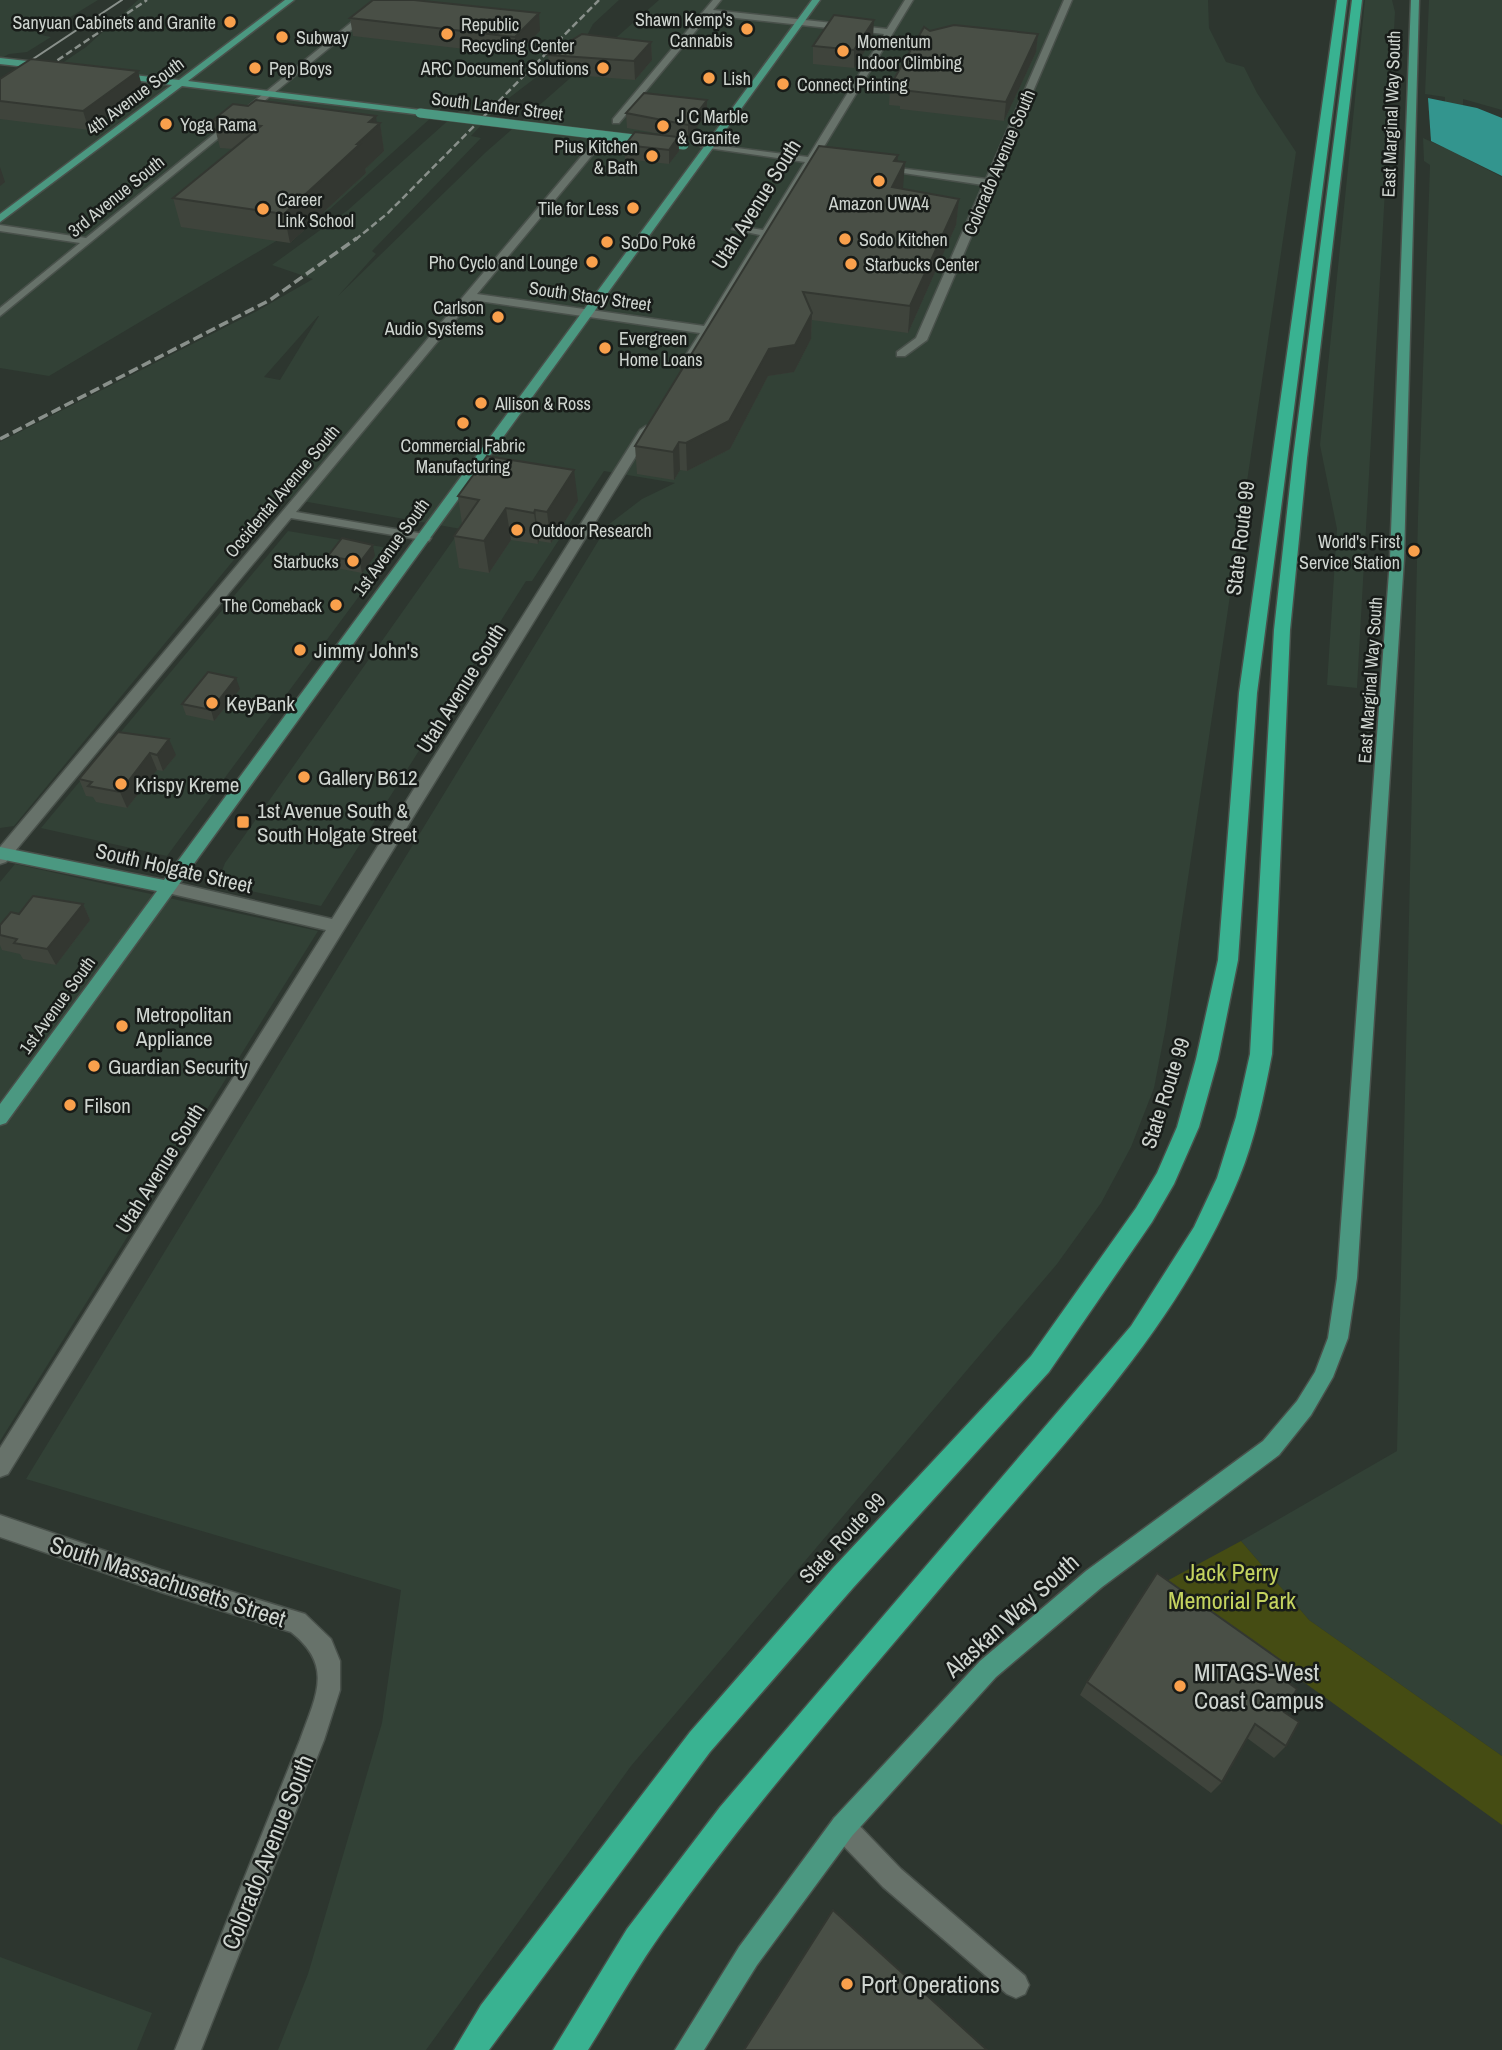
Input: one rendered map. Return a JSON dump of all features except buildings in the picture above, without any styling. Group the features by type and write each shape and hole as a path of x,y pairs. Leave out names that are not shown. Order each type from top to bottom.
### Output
{"highway":[{"name":"State Route 99","path":"569,2050 661,1907 729,1821 998,1499 1081,1409 1174,1285 1228,1180 1249,1115 1261,1054 1282,630 1335,120 1342,0"},
{"name":"State Route 99","path":"470,2050 492,2016 700,1742 843,1578 1040,1364 1144,1215 1166,1177 1188,1127 1207,1059 1228,960 1248,692 1335,120 1357,0"}],"main road":[{"name":"4th Avenue South","path":"0,219 290,0"},
{"name":"1st Avenue South","path":"0,1118 706,147 816,0"},
{"name":"East Marginal Way South","path":"1347,1278 1397,559 1415,0"},
{"path":"0,61 53,67"},
{"name":"South Lander Street","path":"108,74 706,147"},
{"name":"South Holgate Street","path":"1,855 168,887"},
{"name":"Alaskan Way South","path":"688,2050 748,1956 843,1827 988,1669 1094,1579 1271,1448 1304,1408 1323,1377 1338,1338 1347,1278"}],"street":[{"name":"3rd Avenue South","path":"0,313 384,0"},
{"path":"616,121 717,0"},
{"name":"Utah Avenue South","path":"681,372 909,0"},
{"name":"Colorado Avenue South","path":"901,354 921,340 1068,0"},
{"path":"707,12 889,32"},
{"name":"South Lander Street","path":"706,147 833,163"},
{"name":"Occidental Avenue South","path":"1,855 593,148"},
{"path":"870,167 990,183"},
{"path":"0,228 88,241"},
{"path":"737,229 765,233"},
{"name":"South Stacy Street","path":"470,296 705,330"},
{"name":"Utah Avenue South","path":"0,1466 339,927 654,417"},
{"path":"287,514 424,538"},
{"name":"South Holgate Street","path":"168,887 339,927"},
{"name":"South Massachusetts Street","path":"0,1526 161,1581 297,1622 314,1633 327,1651"},
{"name":"Colorado Avenue South","path":"188,2050 321,1716 332,1668 327,1651"},
{"path":"843,1827 892,1878 1016,1985"}],"shaded area":[{"path":"0,0 98,0 41,35 51,37 27,52 9,54 0,59"},
{"path":"138,0 619,0 593,24 584,41 501,104 471,136 481,138 372,251 376,254 338,296 486,152 659,0 1208,0 1209,28 1226,62 1244,67 1257,93 1296,152 1166,1026 1154,1088 1131,1147 1101,1203 1057,1264 631,1766 426,2050 278,2050 308,1974 382,1723 401,1590 26,1479 608,525 642,499 675,483 604,471 532,581 526,581 321,906 217,884 225,863 461,529 285,498 14,826 0,828 0,442 257,311 313,279 272,265 348,210 461,109 444,106 330,209 49,376 0,368 0,105 86,47","holes":["319,316 280,380 264,377"]},
{"path":"1365,0 1392,0 1395,12 1357,688 1327,685 1337,529 1320,445"},
{"path":"1429,0 1502,0 1502,110 1463,99 1463,157 1502,177 1502,1756 1309,1620 1241,1541 1397,1451 1418,517 1430,165 1424,161 1423,138 1445,148 1445,97 1425,94"},
{"path":"288,531 394,549 167,856 41,828"},
{"path":"15,864 318,931 0,1441 0,882"},
{"path":"0,1957 152,2013 137,2050 0,2050"}],"green space":[{"name":"Jack Perry Memorial Park","path":"1241,1541 1309,1620 1502,1756 1502,1825 1165,1582"}],"water":[{"path":"1428,98 1477,108 1502,118 1502,176 1431,141"}],"tram line":[{"path":"0,81 122,0"}],"railway":[{"path":"40,72 147,0"},
{"path":"355,240 388,213 599,0"},
{"path":"0,439 270,300 357,238"}],"place":[{"name":"Sanyuan Cabinets and Granite","path":"230,22"},
{"name":"Shawn Kemp's Cannabis","path":"747,29"},
{"name":"Republic Recycling Center","path":"447,34"},
{"name":"Subway","path":"282,37"},
{"name":"Momentum Indoor Climbing","path":"843,51"},
{"name":"Pep Boys","path":"255,68"},
{"name":"ARC Document Solutions","path":"603,68"},
{"name":"Lish","path":"709,78"},
{"name":"Connect Printing","path":"783,84"},
{"name":"Yoga Rama","path":"166,124"},
{"name":"J C Marble & Granite","path":"663,126"},
{"name":"Pius Kitchen & Bath","path":"652,156"},
{"name":"Amazon UWA4","path":"879,181"},
{"name":"Tile for Less","path":"633,208"},
{"name":"Career Link School","path":"263,209"},
{"name":"Sodo Kitchen","path":"845,239"},
{"name":"SoDo Poké","path":"607,242"},
{"name":"Pho Cyclo and Lounge","path":"592,262"},
{"name":"Starbucks Center","path":"851,264"},
{"name":"Carlson Audio Systems","path":"498,317"},
{"name":"Evergreen Home Loans","path":"605,348"},
{"name":"Allison & Ross","path":"481,403"},
{"name":"Commercial Fabric Manufacturing","path":"463,423"},
{"name":"Outdoor Research","path":"517,530"},
{"name":"World's First Service Station","path":"1414,551"},
{"name":"Starbucks","path":"353,561"},
{"name":"The Comeback","path":"336,605"},
{"name":"Jimmy John's","path":"300,650"},
{"name":"KeyBank","path":"212,703"},
{"name":"Gallery B612","path":"304,777"},
{"name":"Krispy Kreme","path":"121,784"},
{"name":"1st Avenue South & South Holgate Street","path":"243,822"},
{"name":"Metropolitan Appliance","path":"122,1026"},
{"name":"Guardian Security","path":"94,1066"},
{"name":"Filson","path":"70,1105"},
{"name":"MITAGS-West Coast Campus","path":"1180,1686"},
{"name":"Port Operations","path":"847,1984"}]}
